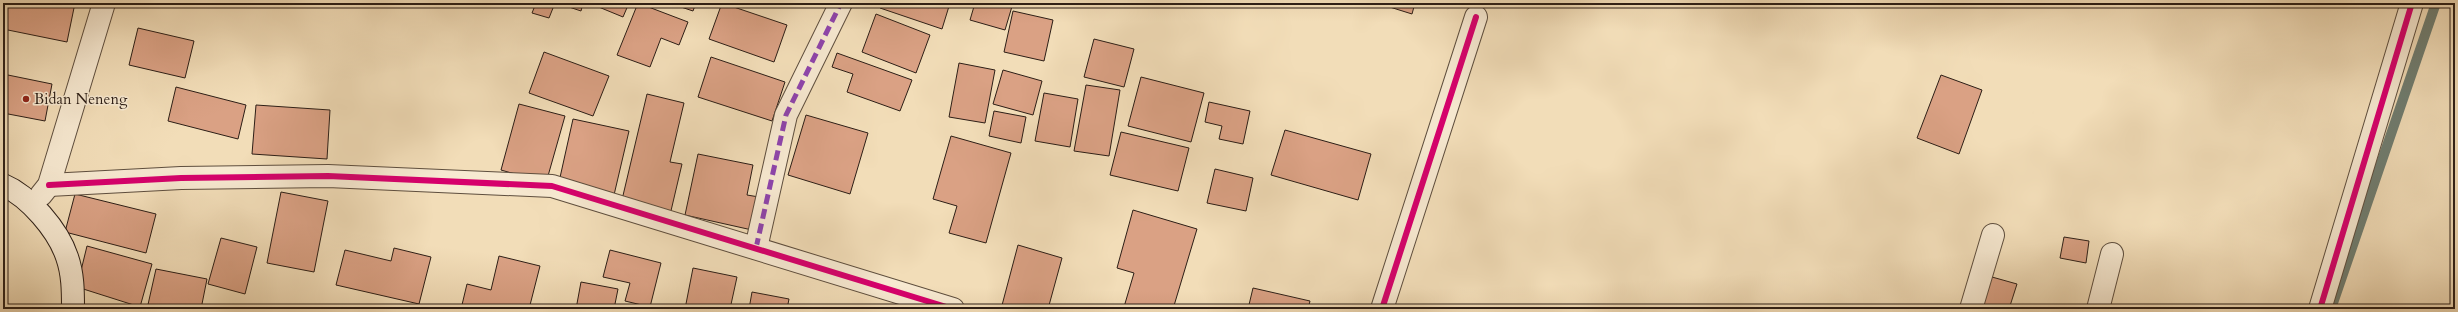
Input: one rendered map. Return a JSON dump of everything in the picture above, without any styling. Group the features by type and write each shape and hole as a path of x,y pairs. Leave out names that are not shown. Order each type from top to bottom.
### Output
{"street":[{"path":"32,205 49,185 104,3"},
{"path":"756,248 786,115 841,3"},
{"path":"2320,309 2412,3"},
{"path":"1382,309 1476,17"},
{"path":"49,185 181,178 328,176 552,186 953,309"},
{"path":"3,185 14,190 32,205 50,225 67,256 73,283 73,309"},
{"path":"1971,309 1993,235"},
{"path":"2098,309 2112,254"}],"building":[{"path":"3,3 75,3 67,42 3,29"},
{"path":"536,3 555,3 549,18 532,13"},
{"path":"557,3 583,3 581,11"},
{"path":"589,3 629,3 623,17"},
{"path":"638,3 688,22 679,45 661,38 650,67 617,55"},
{"path":"669,3 696,3 693,11"},
{"path":"722,3 787,25 774,62 709,39"},
{"path":"882,3 950,3 942,29 880,8"},
{"path":"975,3 1013,3 1005,30 970,20"},
{"path":"1377,3 1415,3 1412,14"},
{"path":"1013,11 1053,20 1044,61 1004,52"},
{"path":"876,14 930,35 916,73 862,52"},
{"path":"138,28 194,41 185,78 129,65"},
{"path":"1094,39 1134,49 1124,87 1084,77"},
{"path":"544,52 609,76 593,116 529,93"},
{"path":"837,53 912,80 900,111 847,92 853,74 832,67"},
{"path":"711,57 785,82 772,121 698,97"},
{"path":"959,63 995,70 985,123 949,117"},
{"path":"1003,70 1042,81 1033,115 993,104"},
{"name":"Bidan Neneng","path":"3,74 52,84 45,121 3,113"},
{"path":"1941,75 1982,90 1959,154 1917,138"},
{"path":"1141,77 1204,93 1191,142 1128,126"},
{"path":"1086,85 1120,90 1109,156 1074,151"},
{"path":"176,87 246,105 238,139 168,121"},
{"path":"1044,93 1078,99 1070,147 1035,141"},
{"path":"647,94 684,103 670,162 682,164 670,215 621,204"},
{"path":"1209,102 1250,111 1243,144 1219,139 1222,126 1205,122"},
{"path":"519,104 565,116 546,183 501,170"},
{"path":"256,105 330,110 327,159 252,154"},
{"path":"994,111 1026,117 1021,143 989,136"},
{"path":"806,115 868,133 850,194 788,175"},
{"path":"573,119 629,131 614,195 559,182"},
{"path":"1285,130 1371,154 1358,200 1271,175"},
{"path":"1121,132 1189,148 1178,191 1110,175"},
{"path":"951,136 1011,153 986,243 949,233 957,206 933,199"},
{"path":"698,154 753,165 747,195 759,197 752,230 685,215"},
{"path":"1215,169 1253,178 1246,211 1207,203"},
{"path":"281,192 328,201 314,272 267,263"},
{"path":"75,194 156,214 146,253 65,232"},
{"path":"1133,210 1197,229 1173,309 1124,307 1134,273 1117,268"},
{"path":"2064,237 2089,241 2086,263 2060,258"},
{"path":"221,238 257,247 245,294 208,284"},
{"path":"1018,245 1062,258 1048,309 1001,309"},
{"path":"87,246 152,264 140,307 77,287"},
{"path":"394,248 431,257 419,304 336,285 345,250 391,261"},
{"path":"610,250 661,263 650,307 625,301 630,283 603,277"},
{"path":"499,256 540,266 529,309 461,309 467,284 491,290"},
{"path":"693,268 737,277 730,309 685,309"},
{"path":"156,269 207,279 201,309 147,309"},
{"path":"1992,277 2017,284 2009,309 1981,309"},
{"path":"581,282 618,289 614,309 576,309"},
{"path":"1253,288 1310,301 1308,309 1248,309"},
{"path":"752,292 789,299 787,309 749,309"}],"waterway":[{"path":"2331,309 2436,3"}],"marked path":[{"path":"756,248 786,115 841,3"}],"cycle path":[{"path":"2320,309 2412,3"},
{"path":"1382,309 1476,17"},
{"path":"49,185 181,178 328,176 552,186 953,309"}],"place":[{"name":"Bidan Neneng","path":"26,99"}]}
